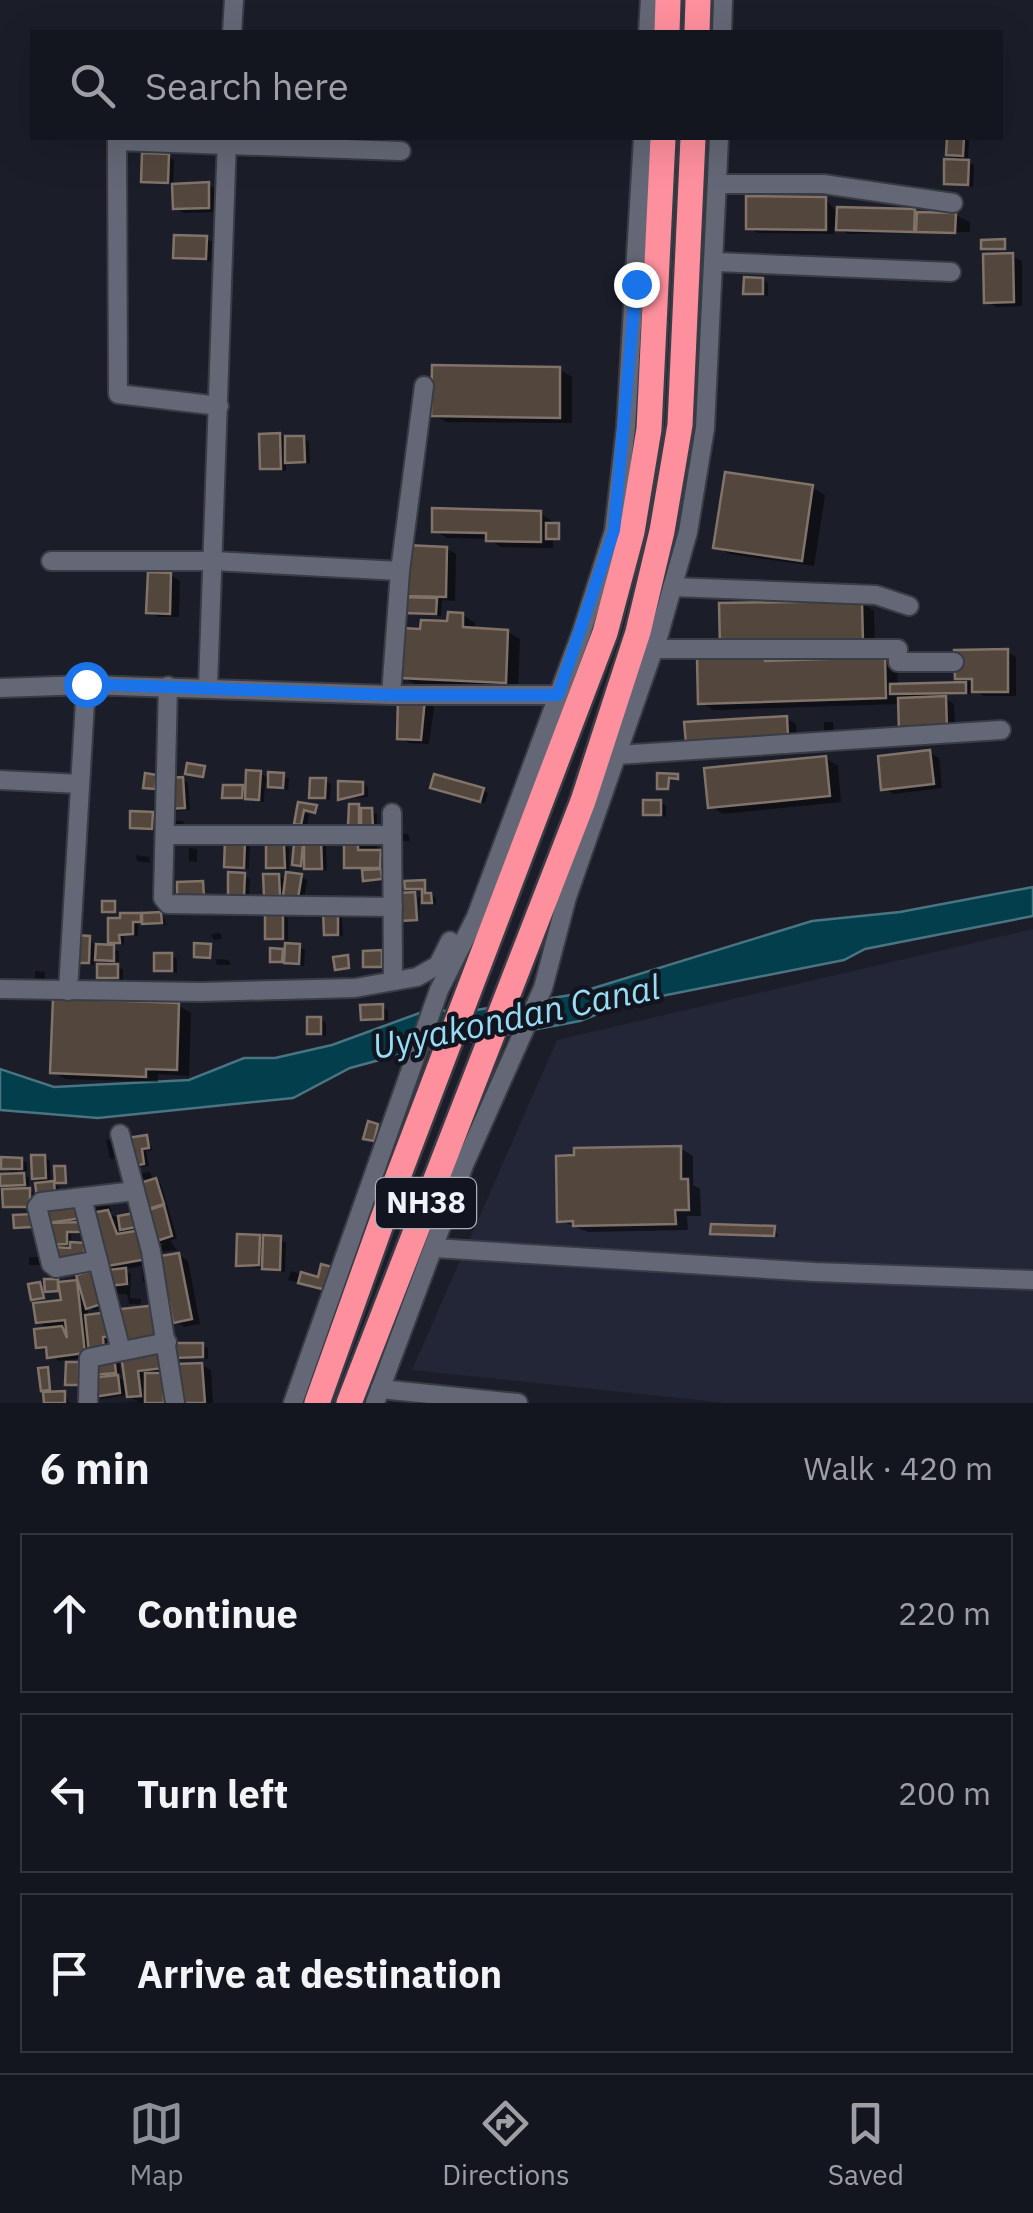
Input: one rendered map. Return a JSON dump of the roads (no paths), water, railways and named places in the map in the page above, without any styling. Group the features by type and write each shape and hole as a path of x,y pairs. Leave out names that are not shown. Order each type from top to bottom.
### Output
{"highway":[{"path":"667,30 668,0"},
{"path":"697,30 698,0"},
{"name":"NH38","path":"319,1398 326,1343 349,1312 605,633 632,532 649,429 663,140"},
{"name":"NH38","path":"349,1403 583,800 638,632 662,532 680,425 694,140"}],"street":[{"path":"232,30 234,0"},
{"path":"648,30 650,0"},
{"path":"722,30 723,0"},
{"path":"293,1403 326,1343 439,990 493,870 614,530 626,427 643,140"},
{"path":"518,1403 378,1396 464,1165 543,988 567,897 654,649 688,532 706,428 719,140"},
{"path":"219,406 118,394 117,141 402,151"},
{"path":"208,687 226,143"},
{"path":"718,184 823,184 952,203"},
{"path":"716,262 951,272"},
{"path":"391,695 400,571 424,386"},
{"path":"51,561 214,561 400,571"},
{"path":"672,587 876,595 909,606"},
{"path":"654,649 898,649 898,662 954,662"},
{"path":"0,688 86,684 391,695 558,695"},
{"path":"68,991 86,684"},
{"path":"168,686 163,898 177,908 393,908"},
{"path":"617,754 1001,730"},
{"path":"0,780 80,784"},
{"path":"392,812 393,981"},
{"path":"164,835 392,835"},
{"path":"0,989 355,988 417,977 438,965 469,904 493,870"},
{"path":"120,1134 167,1342 175,1403"},
{"path":"98,1260 56,1268 46,1257 40,1202 135,1191"},
{"path":"82,1198 121,1351"},
{"path":"434,1248 815,1272 1033,1280"},
{"path":"88,1403 89,1358 167,1342"}],"water":[{"name":"Uyyakondan Canal","path":"1033,887 1033,916 865,949 844,960 626,1003 580,1021 398,1055 350,1068 293,1098 98,1118 0,1110 0,1069 54,1087 189,1080 244,1058 275,1058 332,1045 425,1011 476,1010 571,995 812,921 900,912"}]}
